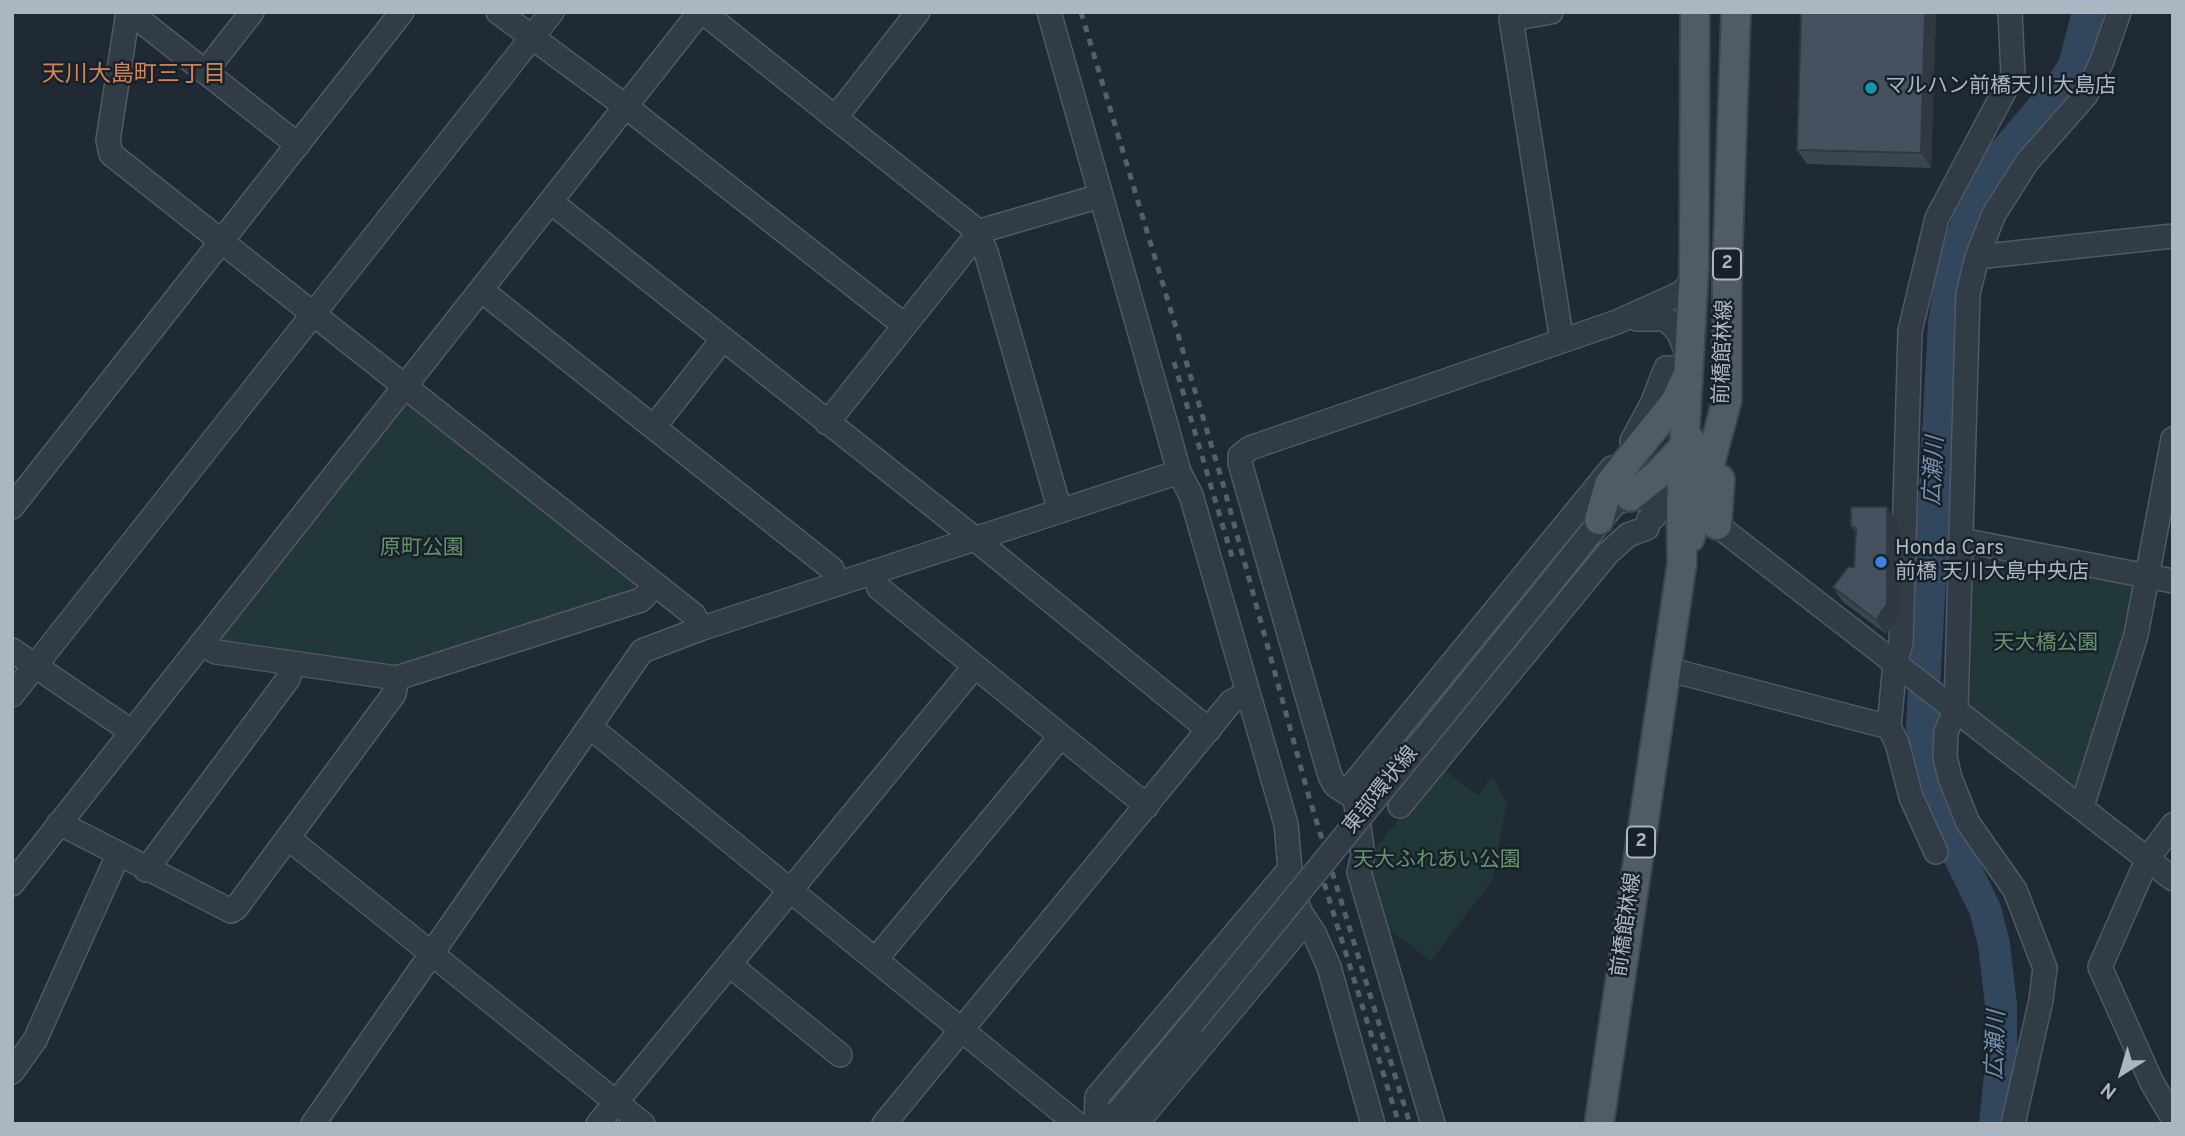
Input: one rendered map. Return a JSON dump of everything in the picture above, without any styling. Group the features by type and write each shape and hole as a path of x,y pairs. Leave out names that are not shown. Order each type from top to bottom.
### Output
{"main road":[{"name":"前橋館林線","path":"1690,510 1685,446 1694,269 1695,12"},
{"name":"前橋館林線","path":"1599,1124 1690,510 1727,400 1727,273 1736,12"},
{"path":"1630,497 1656,476 1685,446 1701,426 1714,400 1727,273"},
{"path":"1599,520 1609,484 1675,402 1688,367"}],"street":[{"path":"205,72 252,12"},
{"path":"12,507 402,12"},
{"path":"498,12 625,106 904,325"},
{"path":"12,695 552,12"},
{"path":"12,884 701,12 970,223 979,235 1059,511"},
{"path":"835,118 918,12"},
{"path":"1049,12 1179,472 1191,495 1286,824 1290,869 1300,912 1329,967 1367,1121"},
{"path":"1551,12 1511,19 1560,329 1564,339"},
{"path":"1936,852 1911,797 1897,743 1889,727 1901,667 1911,321 1937,218 2013,75 2010,12"},
{"path":"2013,1124 2046,977 2045,968 2015,890 1968,823 1950,778 1945,745 1961,540 1967,317 1977,257 1994,214 2027,162 2077,106 2094,81 2119,12"},
{"path":"298,145 141,21 127,16 108,148 694,615 699,629"},
{"path":"827,423 979,235 992,227 1100,196"},
{"path":"551,202 974,538 1209,730"},
{"path":"1977,257 2173,236"},
{"path":"1433,1124 1359,872 1363,855 1355,798 1335,785 1330,776 1240,456 1251,448 1617,322 1681,293 1692,282 1694,269"},
{"path":"481,290 832,569 838,583"},
{"path":"1350,794 1355,782 1622,456 1646,416 1666,368 1688,367 1679,333 1666,319 1653,317 1617,322"},
{"path":"654,427 723,339"},
{"path":"2079,805 2085,797 2136,635 2173,439"},
{"path":"313,1124 642,651 699,629 1179,472"},
{"path":"1630,497 1690,510 1950,704 2173,879"},
{"name":"東部環状線","path":"1108,1124 1545,590 1599,520 1614,504 1630,497"},
{"path":"1400,806 1608,553 1628,535 1690,510"},
{"path":"1961,540 2173,581"},
{"path":"873,572 879,588 1147,806"},
{"path":"201,644 216,652 397,678 641,600 655,585"},
{"path":"12,650 132,732"},
{"path":"146,870 288,679 293,663"},
{"path":"598,1124 975,666"},
{"path":"1667,669 1889,727"},
{"path":"59,823 146,870 231,911 236,908 394,694 397,678"},
{"path":"884,1124 1231,702 1248,693"},
{"path":"590,727 1077,1124"},
{"path":"876,959 1060,737"},
{"path":"2173,825 2148,858 2100,967 2152,1083 2173,1118"},
{"path":"288,838 643,1124"},
{"path":"12,1072 35,1040 118,855"},
{"path":"1097,1124 1097,1097 1290,869"},
{"path":"1136,1124 1306,921"},
{"path":"730,965 840,1055"}],"green space":[{"name":"原町公園","path":"410,405 634,583 634,592 403,668 222,645 218,636 399,406"},
{"name":"天大橋公園","path":"1979,549 2131,580 2138,588 2081,784 2070,785 1969,706 1971,556"},
{"name":"天大ふれあい公園","path":"1441,767 1478,796 1492,776 1507,802 1492,881 1431,961 1387,928 1368,865 1370,855"}],"building":[{"name":"マルハン前橋天川大島店","path":"1801,12 1925,12 1921,153 1797,150"},
{"name":"Honda Cars 前橋 天川大島中央店","path":"1851,507 1887,507 1887,604 1876,620 1833,587 1848,567 1854,567 1856,528 1851,526"}],"waterway":[{"name":"広瀬川","path":"1995,1124 2001,1065 2001,1005 1994,944 1985,909 1941,820 1928,775 1922,726 1944,323 1955,257 1978,193 1998,160 2061,86 2074,66 2088,12"}],"railway":[{"path":"1081,12 1223,484 1309,797 1410,1124"},
{"path":"1174,362 1233,560"},
{"path":"1320,870 1399,1124"}],"place":[{"name":"マルハン前橋天川大島店","path":"1871,88"},
{"name":"Honda Cars 前橋 天川大島中央店","path":"1881,562"}],"district":[{"name":"天川大島町三丁目","path":"134,76"}]}
